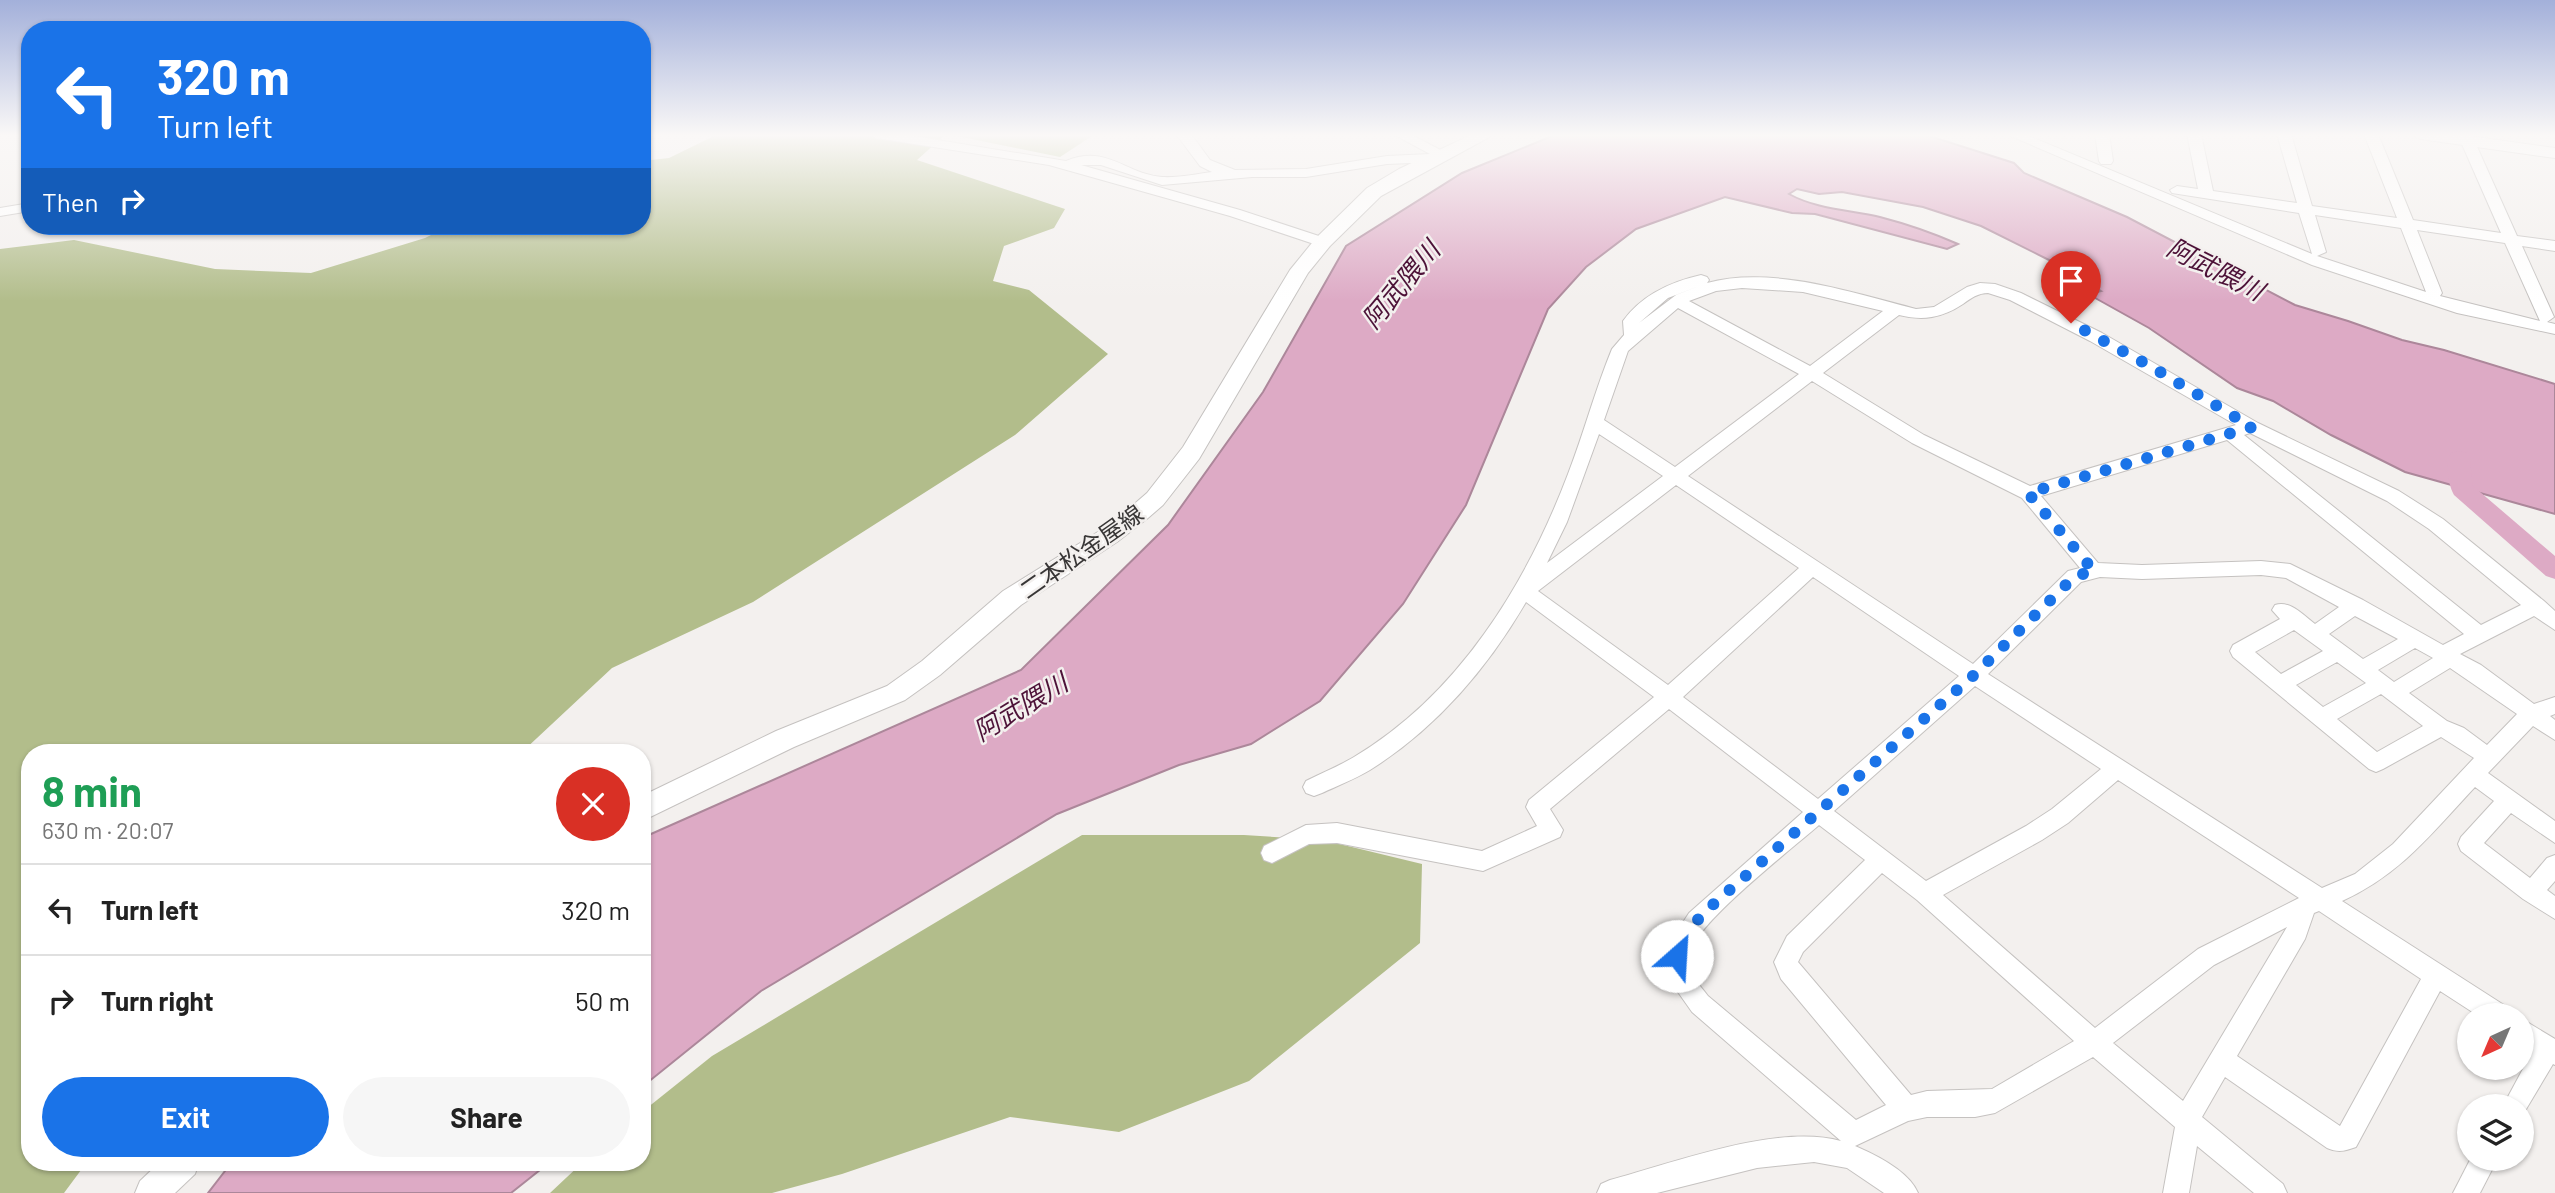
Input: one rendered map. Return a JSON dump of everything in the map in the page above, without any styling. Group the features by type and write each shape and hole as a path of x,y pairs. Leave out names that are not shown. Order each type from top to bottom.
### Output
{"main road":[{"name":"二本松金屋線","path":"651,805 785,739 896,693 931,668 1012,598 1109,536 1140,512 1155,499 1191,453 1300,270 1324,242 1378,190"},
{"path":"152,1193 174,1171"}],"street":[{"path":"1150,190 1324,242"},
{"path":"2145,190 2317,262 2463,309 2550,323"},
{"path":"2177,190 2318,252 2434,293 2524,314 2550,323"},
{"path":"2177,190 2555,246"},
{"path":"2206,190 2207,195"},
{"path":"2299,190 2318,252"},
{"path":"2392,190 2434,293"},
{"path":"2489,190 2550,323"},
{"path":"0,212 21,208"},
{"path":"1633,337 1630,331 1631,321 1652,299 1669,289 1724,276 1774,275 1828,281 1942,311"},
{"path":"1314,787 1329,781 1394,741 1433,709 1464,676 1524,591 1543,557 1620,349 1692,293 1718,287 1764,283 1818,290 1930,315 1942,311 1975,288 1992,288 2080,328 2252,427 2393,496 2436,524 2555,622"},
{"path":"1679,302 1813,374 1918,439 2028,493 2094,571"},
{"path":"1524,591 1896,309"},
{"path":"1594,422 1974,675 2118,767 2310,904 2436,975 2479,1003"},
{"path":"2028,493 2252,427"},
{"path":"2230,433 2478,634"},
{"path":"1272,853 1306,835 1338,833 1483,861 1552,830 1537,807 1669,697 1812,568"},
{"path":"1905,1193 1700,1004 1685,988 1678,971 1677,956 1685,933 1709,908 1974,675 2075,576 2094,571 2261,568 2290,571 2474,671 2555,731"},
{"path":"1524,591 1669,697 1925,893 2094,1043 2274,1193"},
{"path":"2314,635 2356,606"},
{"path":"2321,718 2388,688 2446,656 2478,634 2536,606"},
{"path":"2440,727 2376,763 2240,651 2288,615 2440,727 2456,734 2509,800 2555,833"},
{"path":"2362,670 2415,639"},
{"path":"2280,684 2338,652"},
{"path":"1610,1193 1773,1152 1852,1145 1906,1109 1927,1104 1975,1104 1995,1101 2094,1043 2206,957 2310,904 2363,881 2401,851 2479,765 2532,714 2555,705"},
{"path":"1925,893 1944,885 2060,816 2118,767"},
{"path":"2509,800 2469,844 2555,909"},
{"path":"1882,859 1795,944 1786,962 1790,971 1906,1109"},
{"path":"2531,892 2555,865"},
{"path":"2176,1193 2191,1111 2297,931 2310,904"},
{"path":"2222,1060 2336,1139 2347,1138 2436,975"},
{"path":"2524,1094 2551,1050 2534,1039"},
{"path":"2466,1193 2478,1171"}],"green space":[{"path":"651,190 1007,190 1065,209 1054,228 1004,246 993,281 1029,290 1108,354 1015,435 753,602 612,668 531,744 21,744 21,1171 80,1171 64,1193 0,1193 0,249 74,240 215,269 311,273 431,235 651,235"},
{"path":"1082,835 1244,835 1323,840 1422,864 1420,943 1249,1081 1119,1132 1010,1117 842,1174 772,1193 550,1193 573,1171 651,1171 651,1105 712,1056"}],"water":[{"name":"阿武隈川","path":"1436,190 1796,190 1789,194 1821,206 1880,217 1958,244 1947,249 1815,214 1792,213 1725,197 1636,229 1586,267 1548,309 1466,505 1403,604 1320,701 1251,744 1179,765 1057,814 761,991 651,1080 651,834 1021,670 1168,525 1263,392 1346,246"},
{"name":"阿武隈川","path":"1800,190 2063,190 2127,217 2295,305 2402,340 2555,384 2555,514 2405,472 2331,435 2273,401 2237,388 2149,328 2088,294 2101,291 2051,261 1981,226 1923,207 1842,192 1819,194"},
{"path":"225,1171 539,1171 511,1193 208,1193"}],"waterway":[{"path":"2459,459 2462,489 2555,570"}],"route":[{"path":"1677,956 1685,933 1709,908 1974,675 2075,576 2094,571 2028,493 2252,427 2071,323"}]}
